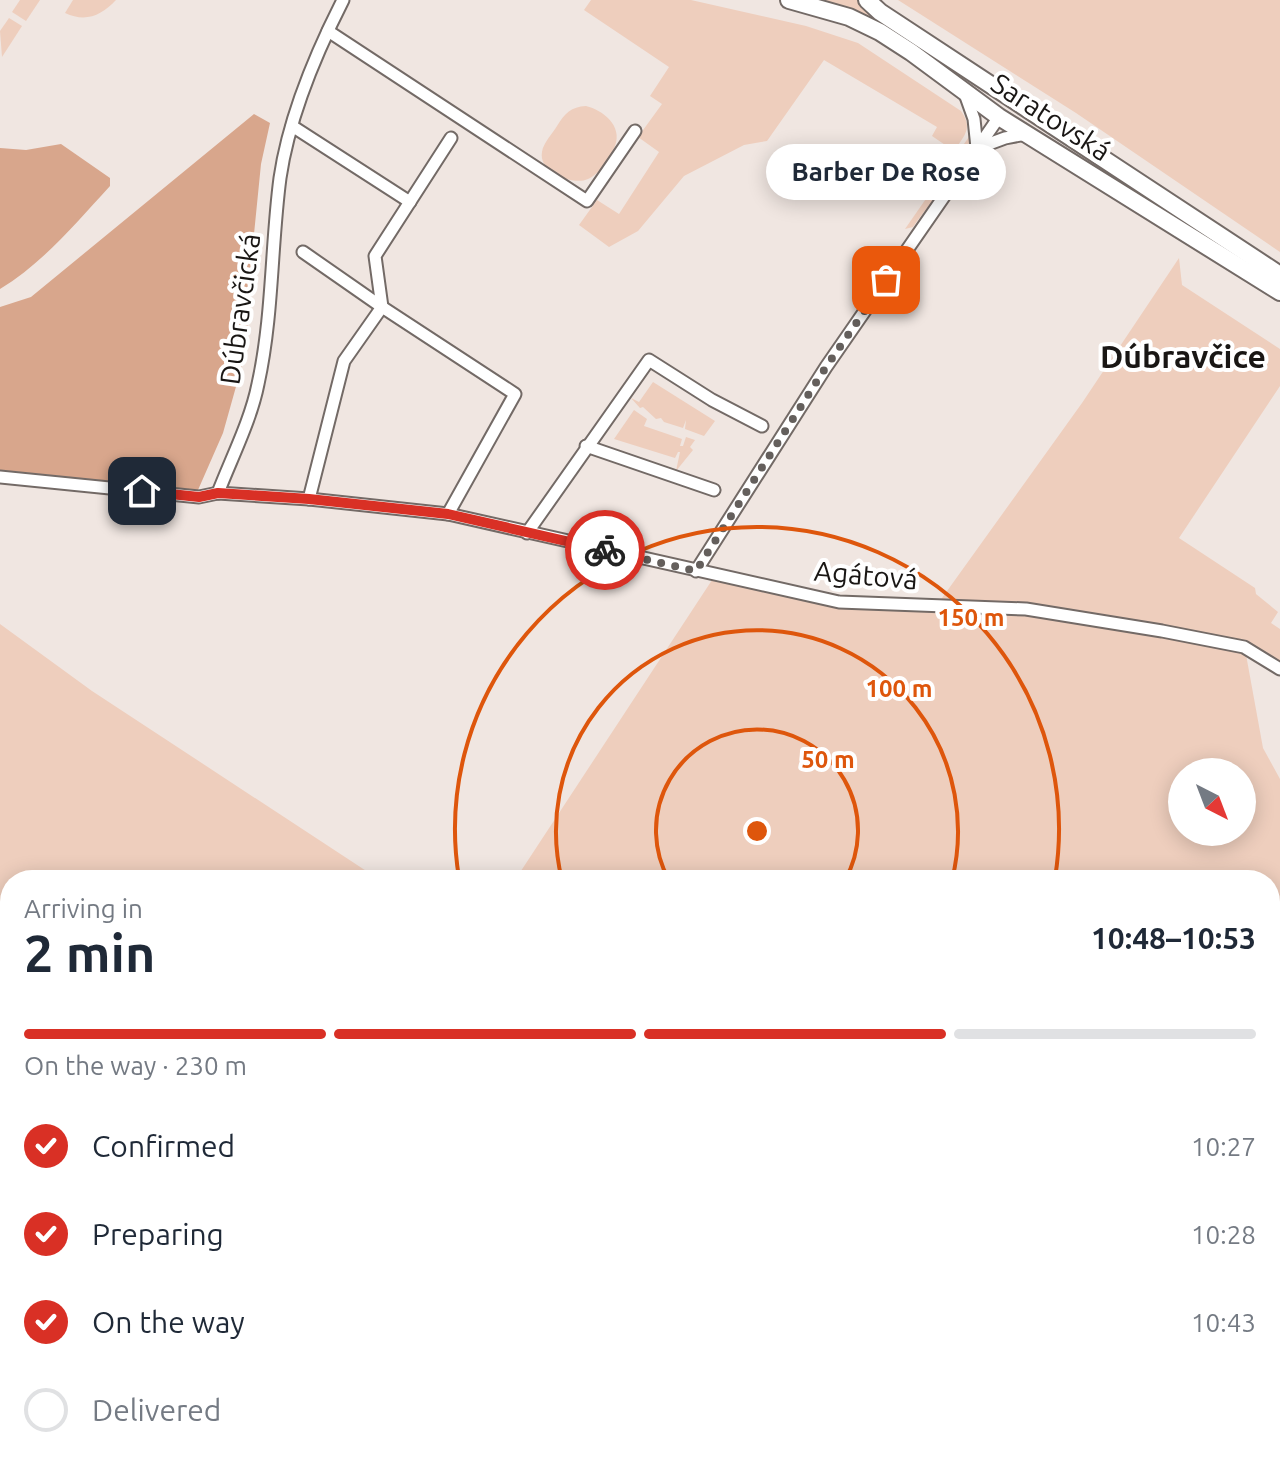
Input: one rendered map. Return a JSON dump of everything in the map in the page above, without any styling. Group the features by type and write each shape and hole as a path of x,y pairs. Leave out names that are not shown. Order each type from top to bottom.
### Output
{"main road":[{"name":"Saratovská","path":"789,0 849,17 880,32 999,117 1280,292"},
{"name":"Saratovská","path":"867,0 880,12 1001,93 1280,275"},
{"path":"1001,93 999,117 1029,111"}],"street":[{"name":"Dúbravčická","path":"218,493 258,388 267,330 280,177 292,126 343,0"},
{"path":"328,31 587,201 635,131"},
{"path":"964,91 974,119 977,148"},
{"path":"696,571 826,367 999,117"},
{"path":"292,126 410,202"},
{"path":"977,148 1026,134"},
{"path":"309,499 344,361 382,307 375,256 451,138"},
{"path":"303,252 515,394 448,514"},
{"path":"527,533 649,360 712,400 762,426"},
{"path":"586,446 714,490"},
{"name":"Agátová","path":"0,477 199,497 218,493 309,499 448,514 839,602 1026,609 1162,631 1244,647 1280,669"}],"shaded area":[{"path":"20,0 40,0 26,21 12,12"},
{"path":"73,0 116,0 93,16 80,17 65,13"},
{"path":"591,0 691,0 806,26 858,43 961,111 967,122 966,131 954,151 932,136 937,127 824,60 767,141 744,145 684,176 638,231 609,247 579,225 597,200 619,214 659,152 638,137 662,104 650,96 669,67 584,10"},
{"path":"789,0 867,0 873,21"},
{"path":"898,0 1280,0 1280,252 1076,113"},
{"path":"9,18 22,26 2,57 0,31"},
{"path":"586,106 610,120 617,139 597,173 588,179 574,181 558,176 545,166 543,149 566,114 572,109"},
{"path":"254,114 270,123 261,164 246,351 223,433 198,490 0,470 0,307 31,297"},
{"path":"973,131 964,154 948,180 913,227 905,229"},
{"path":"61,144 110,178 110,186 45,255 0,289 0,148 26,150"},
{"path":"1179,258 1182,285 1280,349 1280,386 1179,538 1255,588 1256,594 1278,612 1271,623 1280,629 1280,669 1245,649 1263,748 1280,779 1280,870 522,870 714,577 839,602 937,605 1082,403"},
{"path":"653,382 715,421 704,436 685,429 686,420 683,428 664,422 661,418 656,419 643,407 640,408 631,398 639,402"},
{"path":"634,410 647,419 644,426 682,439 680,446 683,446 686,437 695,440 690,447 693,450 676,471 680,452 675,458 614,439"},
{"path":"0,624 92,691 365,870 0,870"}],"way so far":[{"path":"605,550 696,571 826,367 886,280"}],"place":[{"name":"Barber De Rose","path":"886,280"}],"district":[{"name":"Dúbravčice","path":"1183,357"}],"route":[{"path":"142,491 199,497 218,493 309,499 448,514 605,550"}]}
